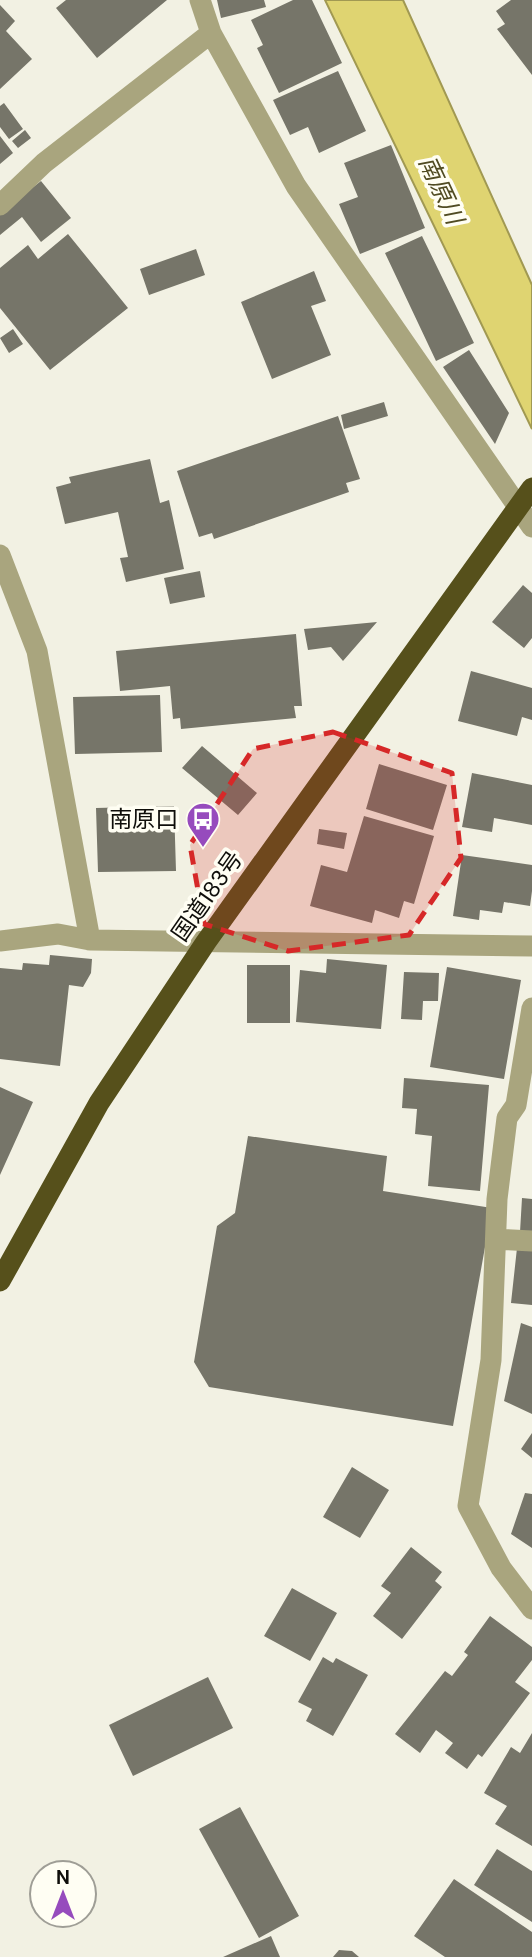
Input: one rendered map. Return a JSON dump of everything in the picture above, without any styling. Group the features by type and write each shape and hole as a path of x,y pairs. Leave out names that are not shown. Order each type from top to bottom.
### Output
{"highway":[{"name":"国道183号","path":"0,1282 99,1102 206,942 532,488"}],"street":[{"path":"200,0 211,33 296,186 532,527"},
{"path":"0,205 44,163 211,33"},
{"path":"0,555 37,651 90,940"},
{"path":"0,942 58,934 90,940 532,946"},
{"path":"532,1008 516,1105 507,1118 498,1199 491,1360 468,1506 501,1568 532,1609"},
{"path":"496,1239 532,1241"}],"highlighted area":[{"path":"333,732 452,773 461,858 409,935 288,951 204,924 190,845 253,749"}],"water":[{"name":"南原川","path":"325,0 403,0 532,285 532,429"}],"building":[{"path":"66,0 167,0 97,58 56,8"},
{"path":"217,0 264,0 266,7 221,18"},
{"path":"293,0 312,0 342,63 279,93 257,48 263,45 251,20"},
{"path":"511,0 532,0 532,75 497,29 505,24 496,11"},
{"path":"0,5 15,21 6,31 32,59 0,89"},
{"path":"338,71 366,131 319,153 308,127 290,135 273,100"},
{"path":"4,103 23,129 9,139 0,127 0,106"},
{"path":"25,130 31,138 18,148 12,141"},
{"path":"0,136 13,153 0,164"},
{"path":"391,145 425,228 360,254 339,204 358,197 344,163"},
{"path":"41,181 71,218 41,242 22,217 0,235 0,213"},
{"path":"68,234 128,308 50,370 0,308 0,268 28,245 38,259"},
{"path":"422,236 474,343 436,361 385,253"},
{"path":"196,249 205,275 149,295 140,269"},
{"path":"314,271 326,301 311,306 331,355 272,379 241,302"},
{"path":"13,329 23,344 9,353 0,338"},
{"path":"469,350 509,413 495,444 443,367"},
{"path":"384,402 388,416 344,429 341,415"},
{"path":"338,416 360,479 346,483 349,492 214,539 212,533 199,537 177,471"},
{"path":"150,459 160,503 169,500 184,569 126,582 120,558 128,557 118,512 65,524 56,487 71,483 69,477"},
{"path":"200,571 205,597 170,604 164,578"},
{"path":"523,585 532,593 532,638 524,648 492,622"},
{"path":"377,622 343,661 331,647 308,650 304,629"},
{"path":"296,634 302,706 294,706 296,718 181,729 180,718 173,719 170,686 120,691 116,651"},
{"path":"471,671 532,688 532,720 522,717 517,736 458,721"},
{"path":"160,695 162,752 75,754 73,697"},
{"path":"202,746 257,793 238,815 182,768"},
{"path":"379,764 447,785 433,830 366,809"},
{"path":"472,773 532,785 532,825 494,818 492,832 462,827"},
{"path":"174,806 176,871 98,872 96,808"},
{"path":"364,816 434,836 414,904 404,901 399,918 375,910 372,923 310,906 321,865 347,872"},
{"path":"319,829 347,833 344,849 317,844"},
{"path":"462,855 532,865 530,906 504,902 502,913 480,910 479,920 453,916"},
{"path":"50,955 92,959 91,973 83,987 69,985 60,1066 0,1059 0,968 22,970 23,963 49,965"},
{"path":"327,959 387,965 381,1029 296,1022 300,970 326,973"},
{"path":"247,965 290,965 290,1023 247,1023"},
{"path":"447,967 521,980 504,1079 430,1067"},
{"path":"404,972 439,973 438,1001 423,1001 422,1020 401,1019"},
{"path":"404,1078 489,1085 480,1191 428,1186 432,1136 415,1134 417,1109 402,1108"},
{"path":"0,1087 33,1102 0,1175"},
{"path":"248,1136 387,1156 383,1191 492,1208 453,1426 209,1387 194,1362 217,1226 235,1213"},
{"path":"522,1198 532,1199 532,1233 520,1232"},
{"path":"517,1248 532,1250 532,1305 511,1303"},
{"path":"521,1323 532,1327 532,1414 504,1401"},
{"path":"532,1433 532,1458 521,1449"},
{"path":"352,1467 389,1490 360,1538 323,1517"},
{"path":"525,1493 532,1494 532,1548 511,1534"},
{"path":"411,1547 442,1572 435,1581 442,1587 402,1639 373,1616 391,1593 381,1586"},
{"path":"292,1588 337,1613 310,1661 264,1636"},
{"path":"490,1616 532,1647 532,1660 515,1682 530,1693 482,1757 478,1754 467,1769 445,1753 453,1743 436,1730 420,1753 395,1734 445,1671 452,1676 468,1655 464,1652"},
{"path":"323,1657 333,1663 336,1658 368,1675 333,1736 306,1721 312,1709 298,1702"},
{"path":"208,1677 233,1728 133,1776 109,1725"},
{"path":"532,1733 532,1846 495,1824 507,1806 484,1793 511,1747 520,1753"},
{"path":"240,1807 299,1916 259,1938 199,1829"},
{"path":"497,1849 532,1871 532,1922 474,1885"},
{"path":"454,1879 532,1932 532,1957 445,1957 414,1936"},
{"path":"271,1936 280,1957 223,1957"},
{"path":"339,1950 352,1951 359,1957 333,1957"}],"place":[{"name":"南原口","path":"203,849"}]}
